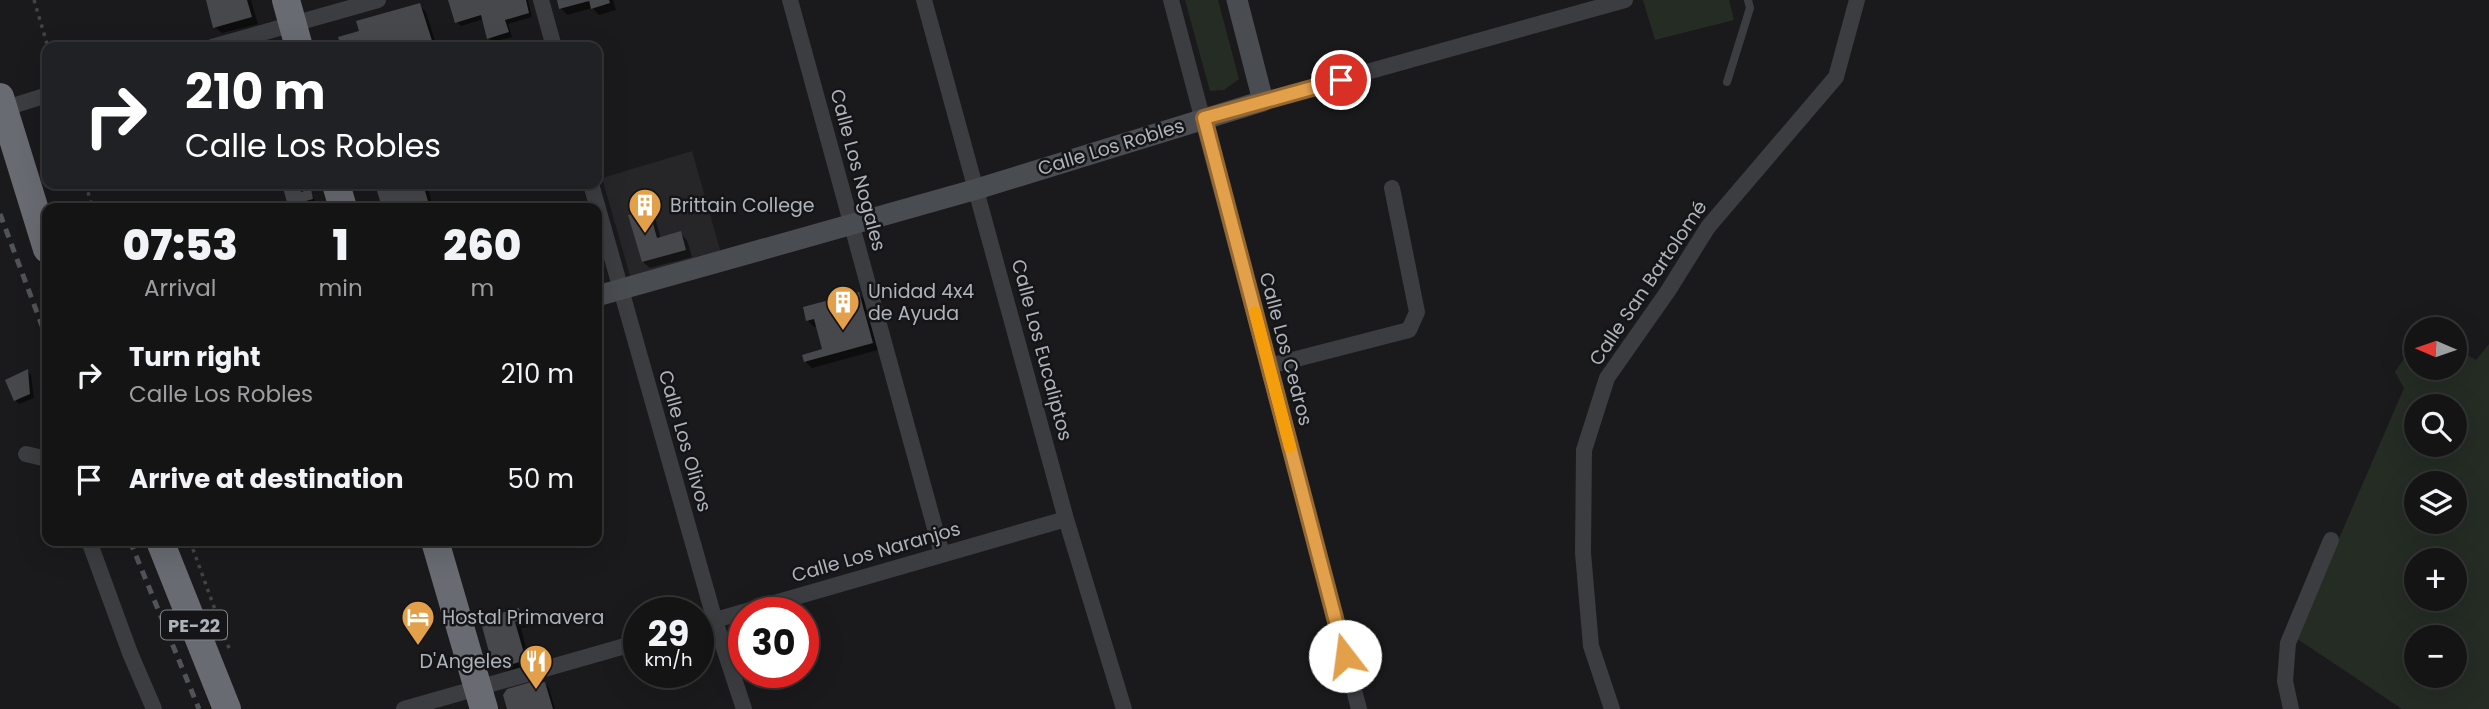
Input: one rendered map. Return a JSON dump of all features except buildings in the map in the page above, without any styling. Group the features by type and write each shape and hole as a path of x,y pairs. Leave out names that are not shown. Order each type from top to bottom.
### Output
{"highway":[{"path":"2,103 42,233"},
{"name":"PE-22","path":"162,546 227,709"},
{"path":"436,546 481,698"}],"street":[{"path":"230,42 378,0"},
{"path":"541,0 553,42"},
{"name":"Calle Los Nogales","path":"790,0 942,554"},
{"name":"Calle Los Eucaliptos","path":"924,0 1066,519 1124,709"},
{"name":"Calle Los Cedros","path":"1171,0 1359,709"},
{"path":"1237,0 1263,101"},
{"name":"Calle Los Robles","path":"602,295 977,189 1263,101 1625,0"},
{"name":"Calle San Bartolomé","path":"1612,709 1591,646 1583,553 1584,450 1607,378 1668,291 1708,227 1836,77 1857,0"},
{"path":"2,103 42,96"},
{"path":"1269,366 1409,330 1417,312 1392,188"},
{"name":"Calle Los Olivos","path":"602,224 715,621 744,709"},
{"path":"26,454 42,458"},
{"name":"Calle Los Naranjos","path":"715,621 1066,519"},
{"path":"2291,709 2285,681 2288,643 2331,540"},
{"path":"91,546 130,653 154,709"},
{"path":"404,709 481,698 623,648"}],"lane":[{"path":"1727,82 1751,8 1748,0"}],"path":[{"path":"34,0 47,42"},
{"path":"192,546 233,657"}],"shaded area":[{"path":"1185,0 1218,0 1239,79 1224,90 1210,91"},
{"path":"1643,0 1729,0 1734,20 1655,40"},
{"path":"692,151 721,253 631,279 602,178"},
{"path":"2489,344 2489,709 2402,709 2296,638 2404,388 2395,372 2404,358 2404,380 2468,380 2468,355 2476,360"}],"railway":[{"path":"0,214 42,326"},
{"path":"132,546 199,709"}],"slow traffic":[{"path":"1255,312 1290,447"}],"place":[{"name":"Brittain College","path":"645,235"},
{"name":"Unidad 4x4 de Ayuda","path":"843,332"},
{"name":"Hostal Primavera","path":"418,647"},
{"name":"D'Angeles","path":"536,691"}],"route":[{"path":"1341,80 1204,118 1345,656"}]}
